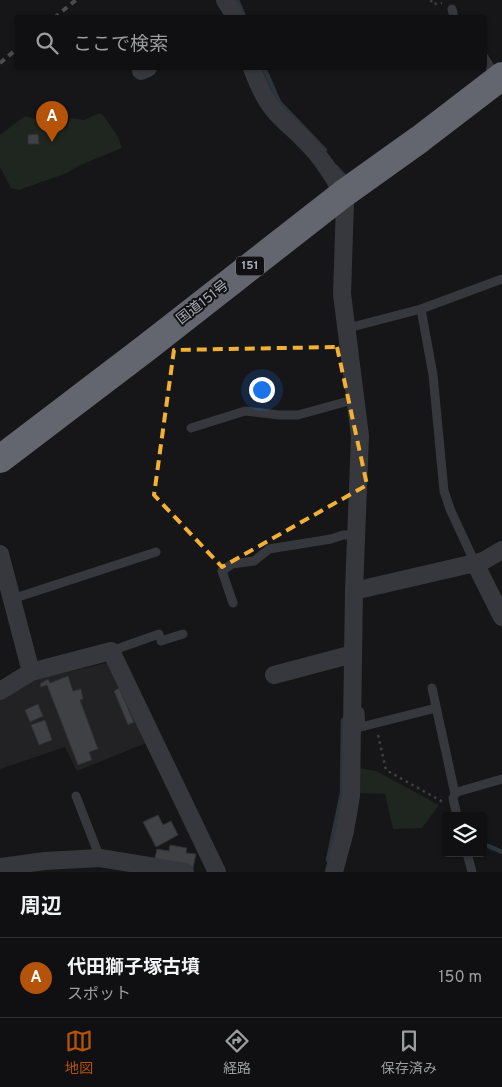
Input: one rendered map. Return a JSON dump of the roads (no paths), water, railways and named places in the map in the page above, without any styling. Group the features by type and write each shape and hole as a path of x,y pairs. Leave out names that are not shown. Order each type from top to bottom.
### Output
{"highway":[{"name":"国道151号","path":"0,459 343,194 420,140 497,76"}],"street":[{"path":"225,0 234,15"},
{"path":"253,70 263,95 274,110 305,140 343,194 345,204 342,272 345,328 351,400 360,436 350,535 354,591 351,796 345,831 334,872"},
{"path":"354,591 475,563 502,550"},
{"path":"0,554 31,672"},
{"path":"475,563 502,617"},
{"path":"0,691 31,672 110,651 217,872"},
{"path":"274,675 353,654"},
{"path":"0,862 16,858 22,863"},
{"path":"0,867 22,863 100,858 185,872"}],"lane":[{"path":"345,328 421,308 502,280"},
{"path":"421,308 433,375 444,491 450,509 475,563"},
{"path":"191,428 245,411 298,415 351,400"},
{"path":"233,603 222,571 232,564 254,561 269,549 350,535"},
{"path":"12,599 156,552"},
{"path":"110,651 159,634 162,641 183,634"},
{"path":"352,686 357,688 361,727 436,708"},
{"path":"432,688 455,794 456,812"},
{"path":"455,794 502,779"},
{"path":"76,796 100,858"},
{"path":"468,857 472,872"}],"waterway":[{"path":"237,0 243,14"},
{"path":"265,70 279,102 325,150"},
{"path":"336,167 347,179"},
{"path":"328,860 342,793 343,720"},
{"path":"487,845 502,852"}],"railway":[{"path":"58,15 76,0"},
{"path":"0,63 15,50"}],"place":[{"name":"代田獅子塚古墳","path":"52,142"}]}
